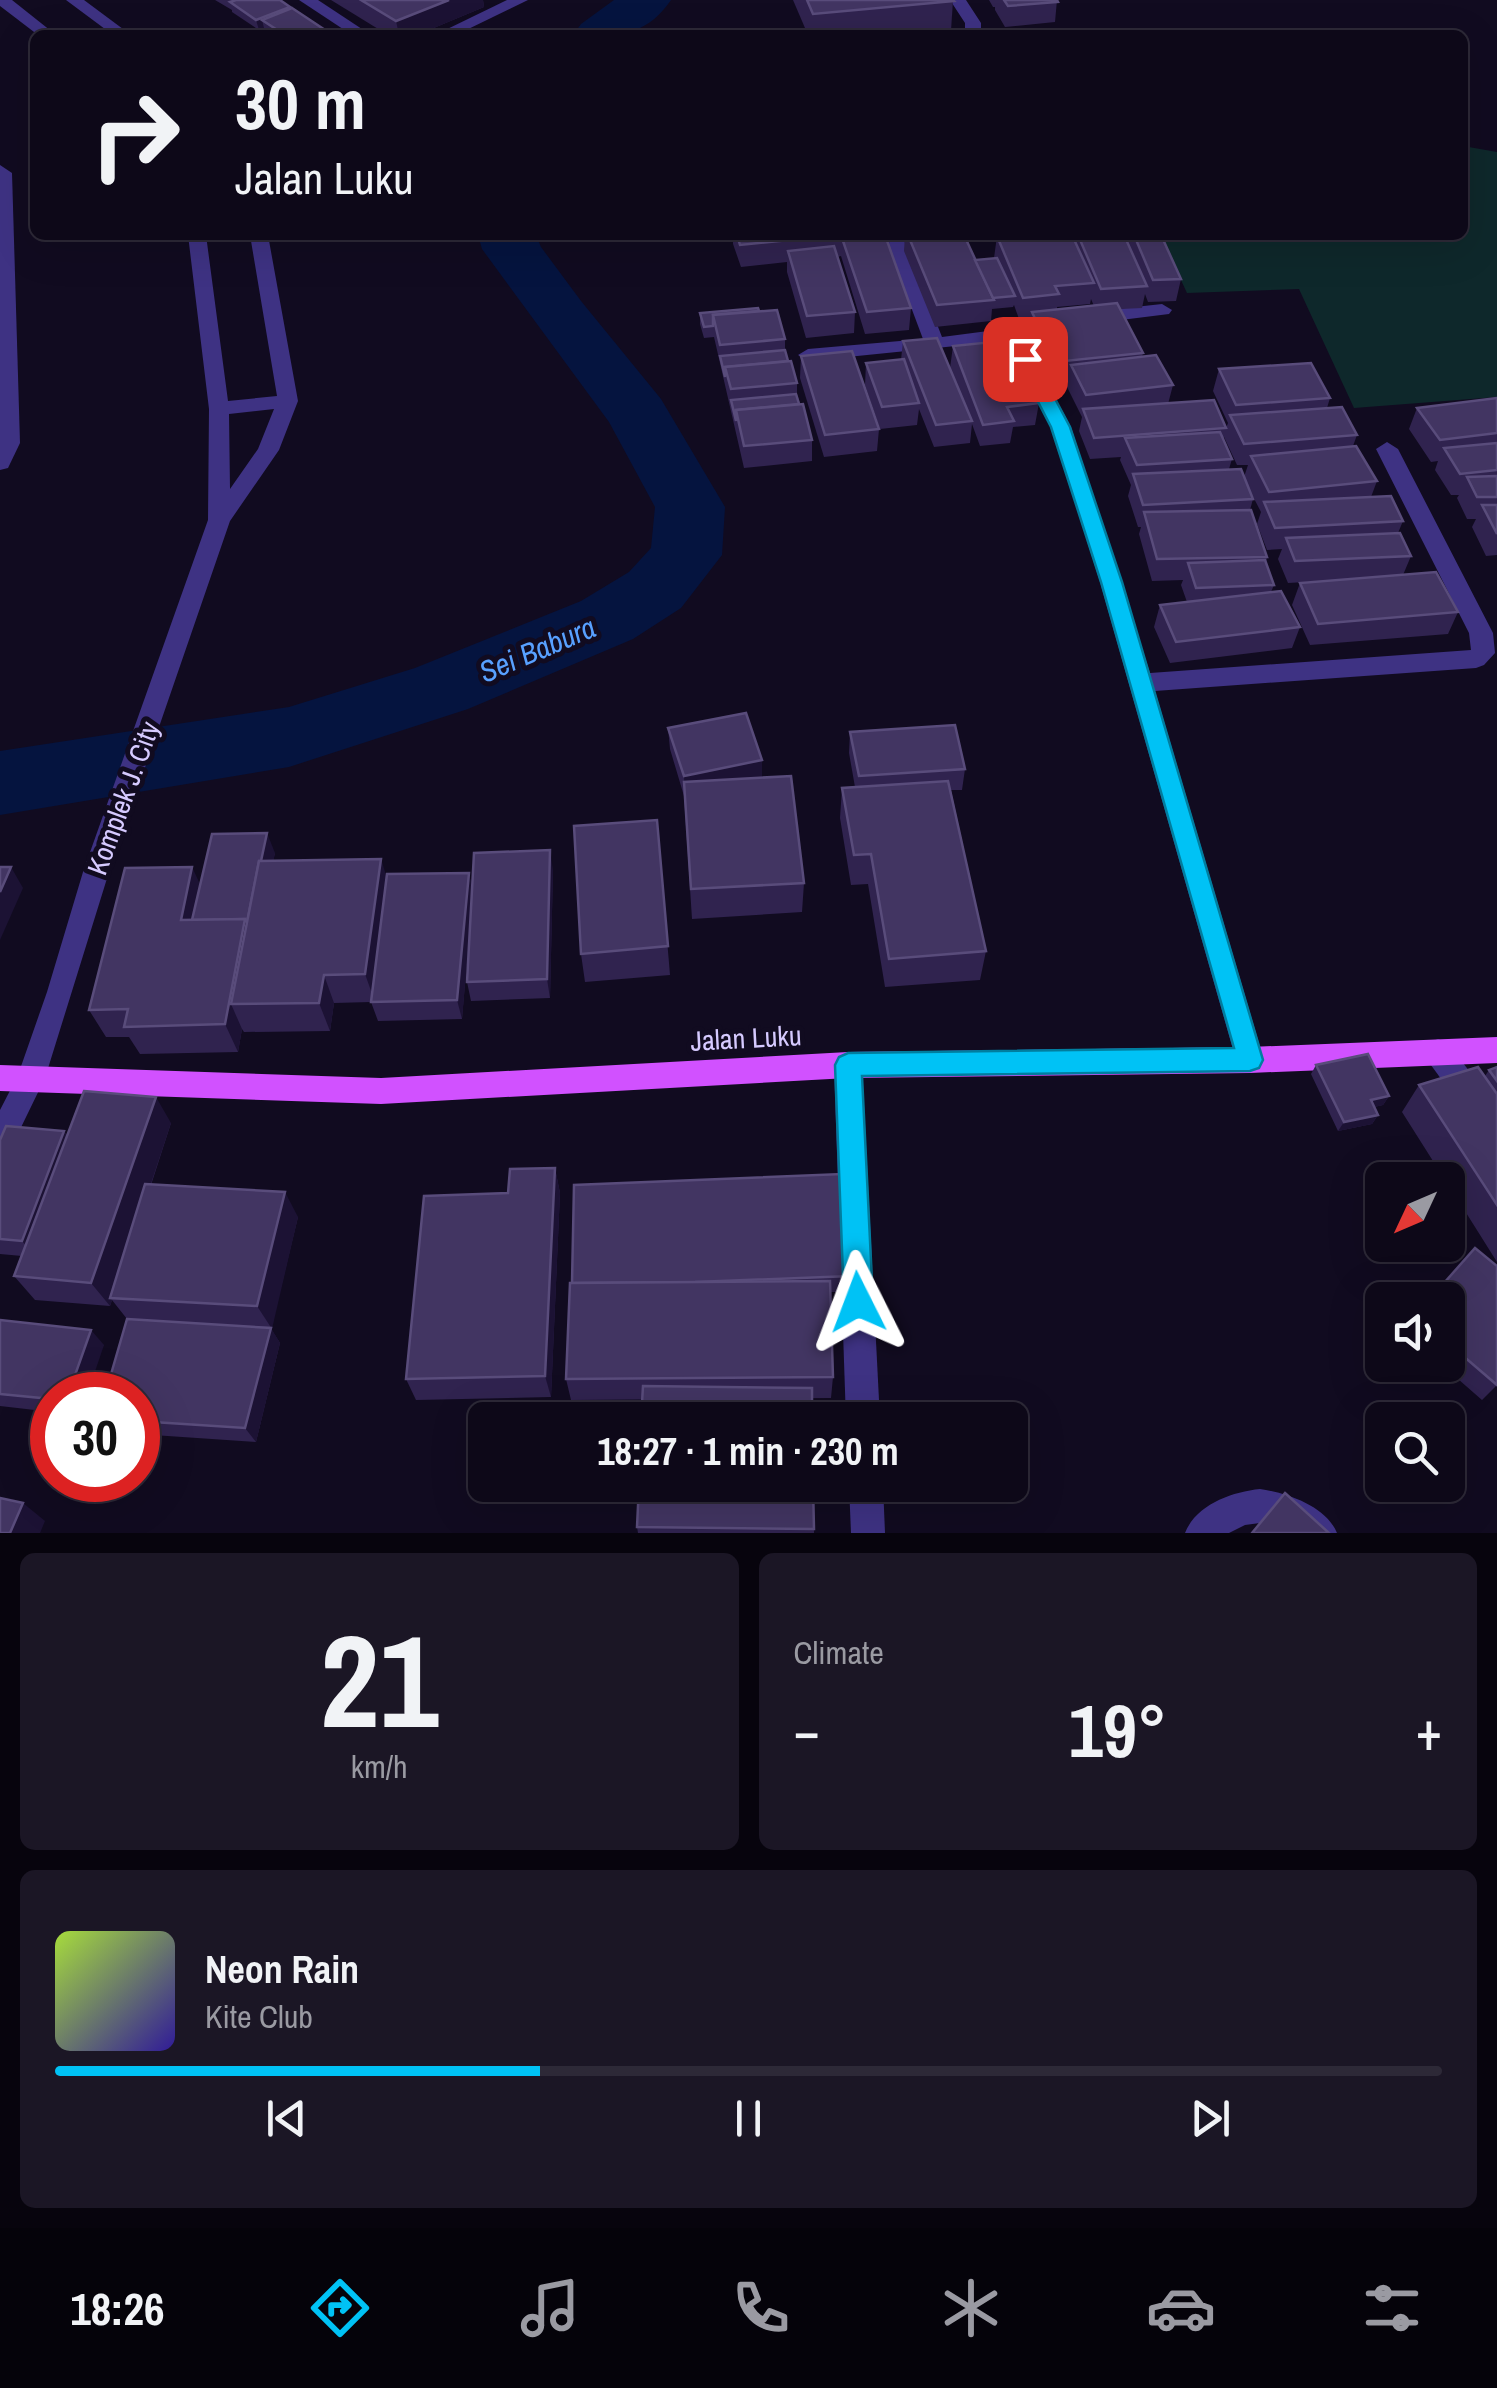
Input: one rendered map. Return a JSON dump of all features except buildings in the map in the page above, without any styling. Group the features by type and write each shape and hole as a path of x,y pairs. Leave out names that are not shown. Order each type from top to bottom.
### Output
{"main road":[{"name":"Jalan Luku","path":"0,1078 381,1091 848,1065 1250,1060 1497,1050"}],"street":[{"path":"2,0 41,30"},
{"path":"74,0 116,30"},
{"path":"307,0 355,30"},
{"path":"489,0 513,5"},
{"path":"958,0 974,30"},
{"path":"455,30 513,5"},
{"path":"0,170 10,443 0,463"},
{"path":"198,240 219,409 219,520"},
{"path":"219,520 268,450 288,402 261,240"},
{"path":"894,240 934,344"},
{"path":"1072,321 1162,310"},
{"path":"808,355 1022,332 1061,427 1141,684 1250,1060"},
{"path":"219,409 288,402"},
{"path":"1141,684 1456,660 1476,658 1483,653 1482,633 1387,449"},
{"name":"Komplek J. City","path":"0,1140 31,1078 62,992 96,872 219,520"},
{"path":"1438,1052 1497,1132"},
{"path":"848,1065 862,1402"},
{"path":"867,1502 868,1533"},
{"path":"1202,1533 1229,1509 1261,1504 1320,1533"}],"green space":[{"path":"1468,147 1497,152 1497,397 1354,408 1299,289 1187,293 1162,240 1468,240"}],"waterway":[{"name":"Sei Babura","path":"606,30 646,0"},
{"name":"Sei Babura","path":"0,783 289,737 441,689 607,620 655,590 686,555 690,507 638,414 559,314 509,240"}],"route":[{"path":"858,1302 848,1065 1250,1060 1112,582 1061,427 1025,359"}]}
